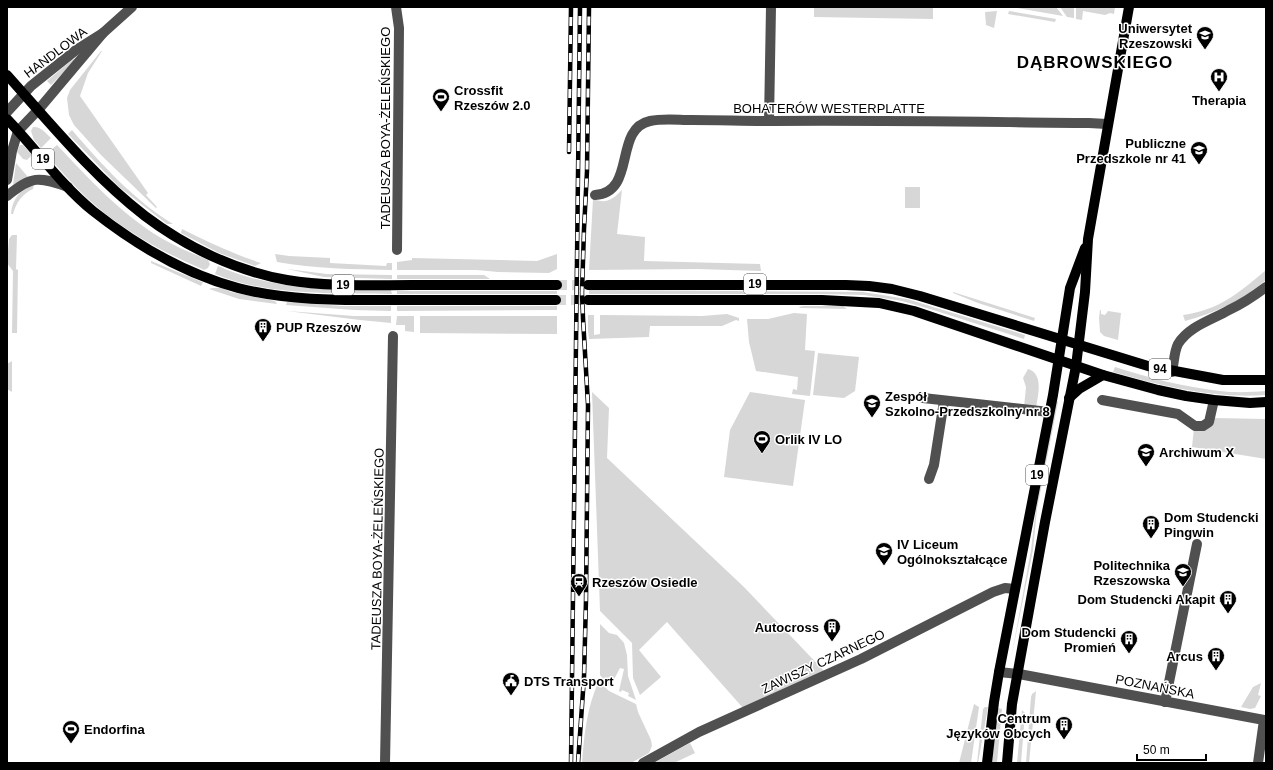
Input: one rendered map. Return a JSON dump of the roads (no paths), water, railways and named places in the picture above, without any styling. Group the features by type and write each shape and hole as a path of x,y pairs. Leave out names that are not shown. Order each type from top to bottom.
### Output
{"main road":[{"path":"1078,346 1085,292 1088,239 1107,124 1129,7"},
{"name":"19","path":"7,75 92,168 125,199 146,216 189,244 214,257 242,268 287,280 345,285 556,285"},
{"name":"19","path":"7,119 68,187 84,203 113,226 146,248 191,271 237,288 282,296 327,300 556,300"},
{"path":"1058,360 1060,340 1070,288 1088,239"},
{"name":"19","path":"588,285 784,284 869,286 920,296 1078,346 1076,366 1045,522 1019,674 1012,704 1007,763"},
{"name":"19","path":"588,300 793,300 870,302 891,305 914,311 1058,360 998,672 987,763"},
{"name":"94","path":"1078,346 1172,372 1223,380 1266,380"},
{"name":"94","path":"1058,360 1103,375 1186,396 1250,403 1266,402"},
{"path":"1069,398 1078,389 1103,375"}],"street":[{"name":"HANDLOWA","path":"18,131 39,110 103,33 132,7"},
{"name":"TADEUSZA BOYA-ŻELEŃSKIEGO","path":"396,7 399,28 397,250"},
{"path":"769,121 771,7"},
{"name":"HANDLOWA","path":"7,112 24,93 76,50 103,33"},
{"name":"BOHATERÓW WESTERPLATTE","path":"595,195 610,191 616,184 632,134 637,127 649,121 1044,122 1107,124"},
{"path":"7,180 12,150 18,131"},
{"path":"7,196 27,182 36,179 49,180 68,187"},
{"path":"1172,372 1178,345 1186,335 1201,324 1246,301 1266,287"},
{"name":"TADEUSZA BOYA-ŻELEŃSKIEGO","path":"385,763 393,336"},
{"path":"923,398 1049,412"},
{"path":"929,479 934,465 944,400"},
{"path":"1102,400 1178,414 1194,426 1203,426 1209,422 1214,400"},
{"path":"1165,702 1197,544"},
{"name":"ZAWISZY CZARNEGO","path":"643,763 698,732 861,659 993,592 1006,588 1015,588"},
{"name":"POZNAŃSKA","path":"998,672 1019,674 1264,720 1258,763"}],"tunnel":[{"path":"557,285 588,285"},
{"path":"556,300 588,300"}],"railway":[{"path":"569,152 571,7"},
{"path":"571,763 580,7"},
{"path":"578,763 584,677 586,600 588,405 582,293 587,171 589,7"}],"place":[{"name":"Uniwersytet Rzeszowski","path":"1205,50"},
{"name":"Therapia","path":"1219,92"},
{"name":"Crossfit Rzeszów 2.0","path":"441,112"},
{"name":"Publiczne Przedszkole nr 41","path":"1199,165"},
{"name":"PUP Rzeszów","path":"263,342"},
{"name":"Zespół Szkolno-Przedszkolny nr 8","path":"872,418"},
{"name":"Orlik IV LO","path":"762,454"},
{"name":"Archiwum X","path":"1146,467"},
{"name":"Dom Studencki Pingwin","path":"1151,539"},
{"name":"IV Liceum Ogólnokształcące","path":"884,566"},
{"name":"Politechnika Rzeszowska","path":"1183,587"},
{"name":"Rzeszów Osiedle","path":"579,597"},
{"name":"Dom Studencki Akapit","path":"1228,614"},
{"name":"Autocross","path":"832,642"},
{"name":"Dom Studencki Promień","path":"1129,654"},
{"name":"Arcus","path":"1216,671"},
{"name":"DTS Transport","path":"511,696"},
{"name":"Centrum Języków Obcych","path":"1064,740"},
{"name":"Endorfina","path":"71,744"}],"district":[{"name":"DĄBROWSKIEGO","path":"1095,62"}]}
